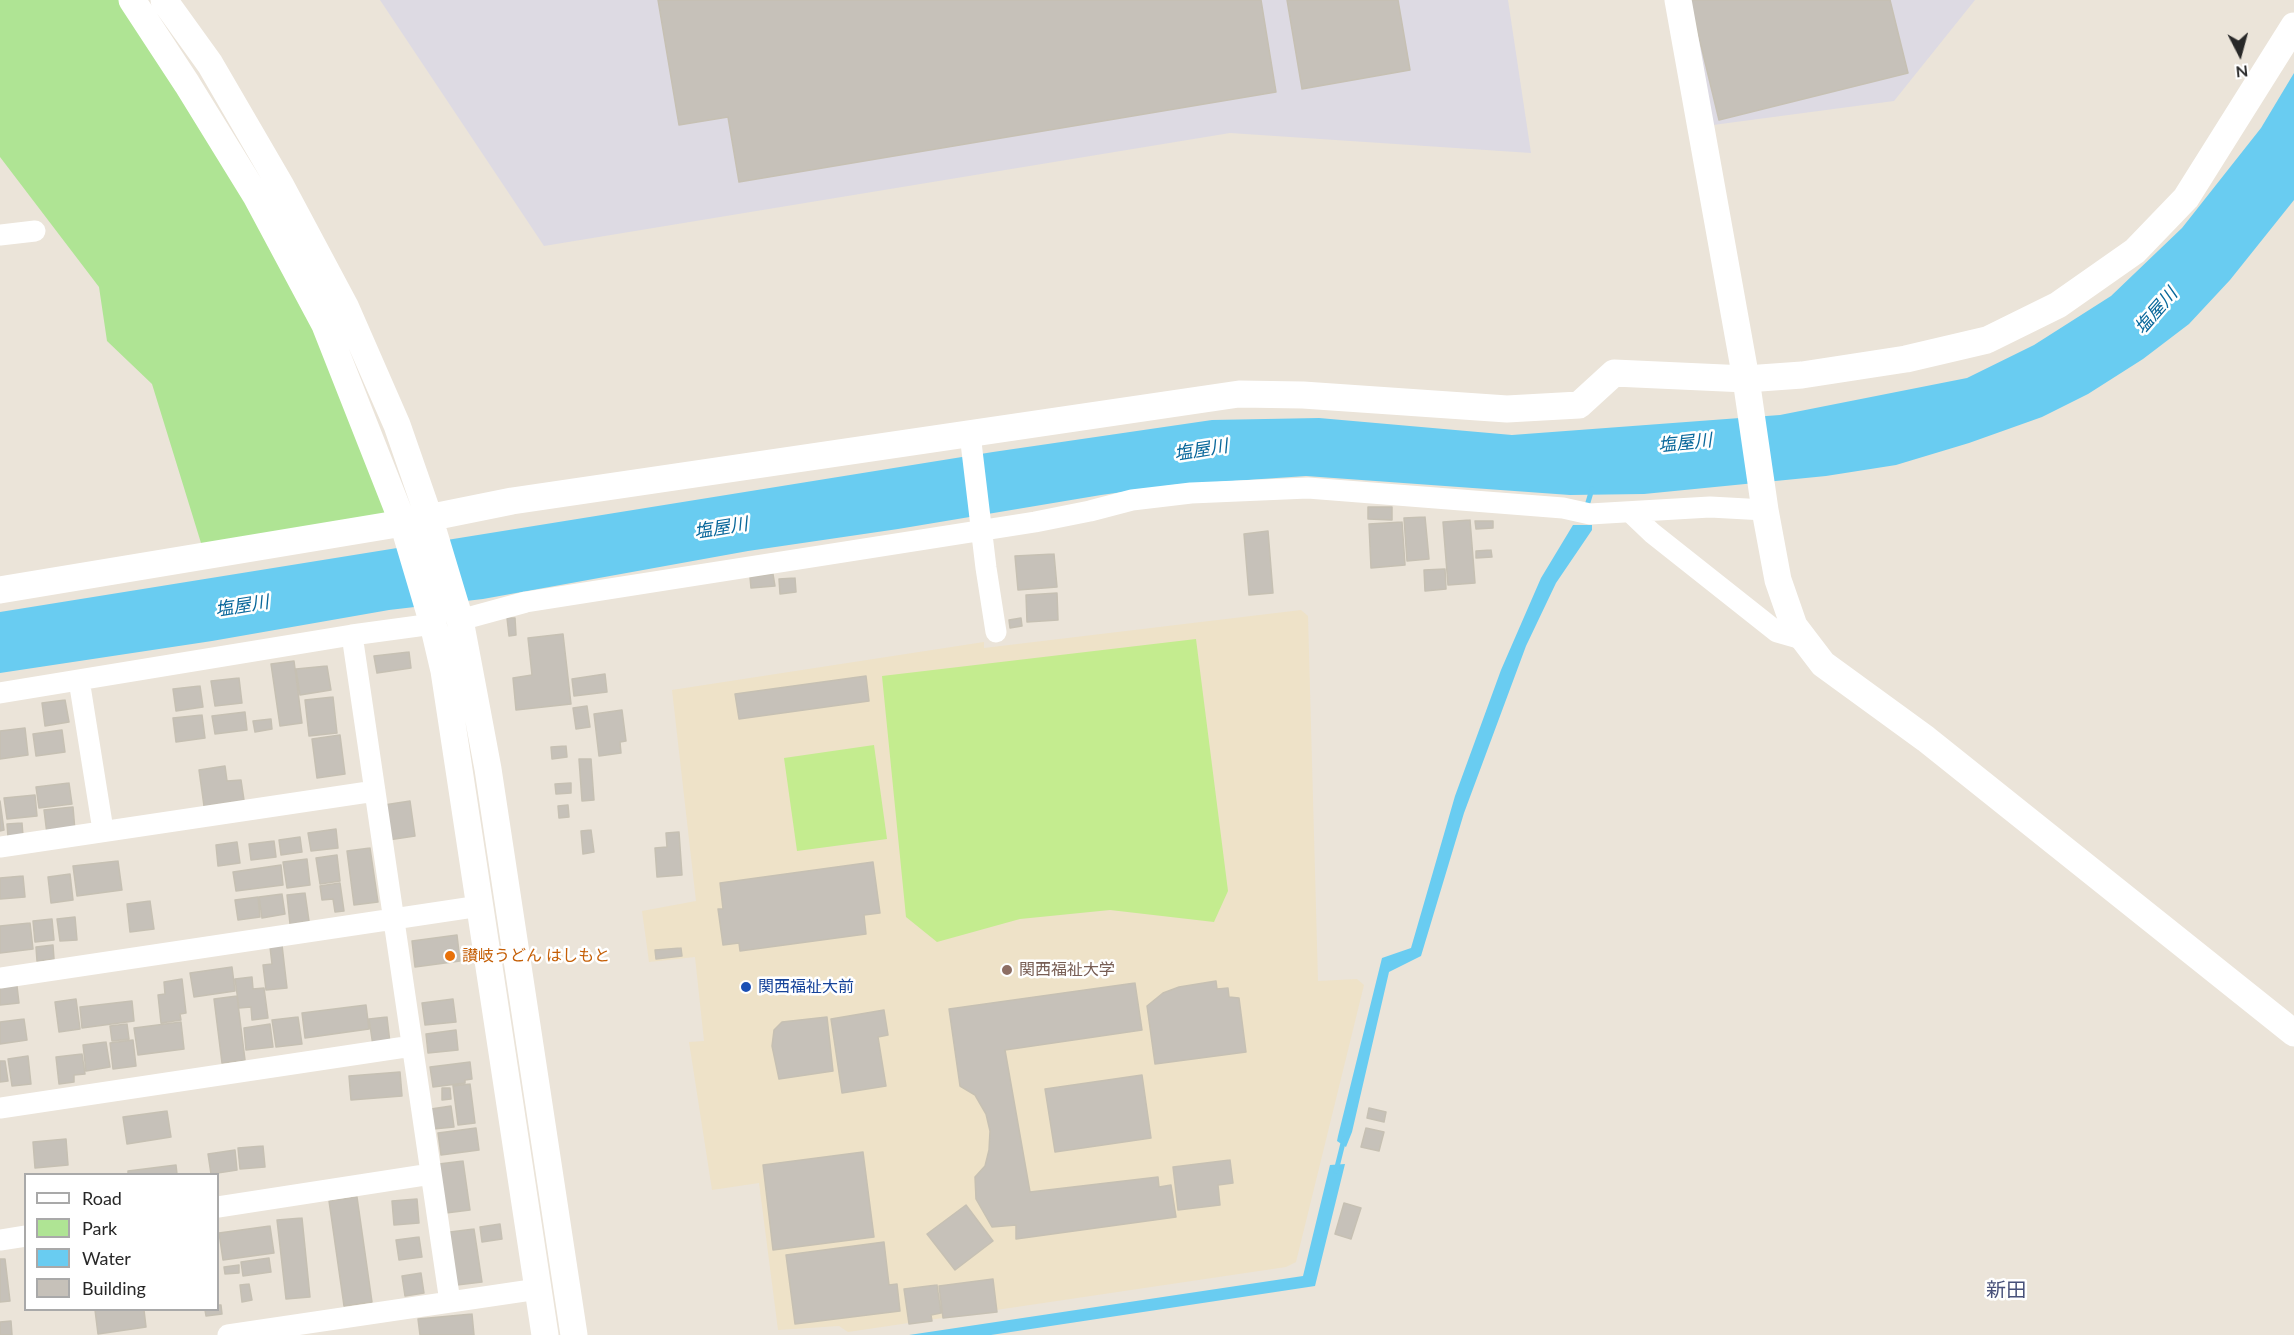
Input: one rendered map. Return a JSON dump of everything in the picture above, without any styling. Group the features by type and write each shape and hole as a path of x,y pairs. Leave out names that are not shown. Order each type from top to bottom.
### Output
{"street":[{"path":"132,0 256,196 325,325 403,523 433,624 444,671 545,1335"},
{"path":"164,0 210,64 281,186 345,306 398,425 429,517 460,620 488,769 574,1335"},
{"path":"1678,0 1746,379 1764,504 1778,580 1794,626 1823,664 1926,739 2294,1033"},
{"path":"0,590 403,523 512,501 1239,394 1303,395 1507,409 1579,405 1614,373 1746,379 1802,375 1906,359 1987,340 2058,305 2135,251 2186,198 2294,26"},
{"path":"0,235 35,231"},
{"path":"970,434 996,632"},
{"path":"460,620 526,602 983,530 1090,512 1132,500 1191,493 1308,488 1563,508 1590,514 1764,504"},
{"path":"1630,512 1652,533 1777,632 1805,640"},
{"path":"0,693 352,635 433,624"},
{"path":"352,635 450,1302"},
{"path":"79,680 103,830"},
{"path":"0,847 375,791"},
{"path":"0,978 394,921 480,906"},
{"path":"0,1108 412,1046"},
{"path":"219,1207 431,1174"},
{"path":"0,1240 24,1236"},
{"path":"228,1335 538,1289"}],"shaded area":[{"path":"380,0 1508,0 1531,153 1230,133 544,246"},
{"path":"1689,0 1975,0 1894,101 1713,125"},
{"name":"関西福祉大学","path":"1301,610 1308,616 1318,981 1357,979 1364,985 1296,1262 1286,1267 848,1332 839,1326 778,1330 759,1183 712,1190 689,1042 704,1041 695,957 649,962 642,911 696,901 672,690 984,642 984,648"}],"green space":[{"path":"0,0 129,0 291,261 403,523 205,556 152,384 107,341 99,287 0,157"},
{"path":"1196,639 1228,891 1214,922 1110,910 1020,919 937,942 906,917 882,676"},
{"path":"874,745 887,839 797,851 784,758"}],"water":[{"name":"塩屋川","path":"2294,73 2294,200 2230,280 2189,324 2143,359 2088,394 2042,417 1969,443 1896,465 1826,476 1644,494 1570,495 1306,476 1173,485 748,551 483,599 389,610 212,641 0,673 0,612 993,452 1212,420 1319,418 1512,435 1780,415 1967,378 2034,345 2111,296 2182,228 2261,128"},
{"path":"1573,525 1592,525 1592,530 1556,583 1526,646 1464,813 1421,956 1389,972 1352,1132 1346,1147 1337,1141 1382,958 1411,948 1455,796 1501,670 1541,578"},
{"path":"1345,1164 1315,1286 991,1335 909,1335 1303,1276 1330,1165"}],"building":[{"path":"658,0 1261,0 1276,92 739,182 728,117 679,125"},
{"path":"1287,0 1398,0 1410,70 1302,89"},
{"path":"1690,0 1890,0 1908,73 1719,120"},
{"path":"1368,507 1392,507 1392,520 1368,519"},
{"path":"1425,517 1429,559 1407,561 1404,518"},
{"path":"1470,520 1475,583 1448,585 1443,522"},
{"path":"1475,521 1493,521 1493,528 1476,529"},
{"path":"1402,522 1405,565 1371,568 1369,524"},
{"path":"1268,531 1273,593 1249,595 1244,534"},
{"path":"1491,550 1492,557 1476,558 1476,551"},
{"path":"1054,554 1057,587 1018,590 1015,556"},
{"path":"1445,569 1446,589 1425,591 1424,570"},
{"path":"773,574 775,586 751,588 750,577"},
{"path":"795,578 796,592 780,594 779,579"},
{"path":"1057,593 1058,620 1027,622 1026,595"},
{"path":"507,618 515,618 516,635 509,636"},
{"path":"1021,618 1022,626 1010,628 1009,620"},
{"path":"563,634 571,704 516,710 513,678 532,675 528,638"},
{"path":"409,652 411,668 377,673 374,656"},
{"path":"294,661 302,723 280,726 271,664"},
{"path":"327,666 331,690 300,695 296,669"},
{"path":"605,674 607,692 574,696 572,679"},
{"path":"866,676 869,701 739,719 735,694"},
{"path":"239,678 242,703 215,706 211,681"},
{"path":"200,686 203,707 176,711 173,689"},
{"path":"333,697 337,733 309,736 305,700"},
{"path":"65,700 69,722 45,726 42,703"},
{"path":"587,706 590,727 576,729 573,708"},
{"path":"622,710 626,741 620,742 621,753 599,756 594,714"},
{"path":"245,712 247,730 215,734 212,716"},
{"path":"202,715 205,738 176,742 173,718"},
{"path":"271,719 272,729 255,732 253,721"},
{"path":"25,728 28,755 0,759 0,731"},
{"path":"62,730 65,752 36,756 33,734"},
{"path":"340,735 345,774 317,778 312,739"},
{"path":"566,746 567,757 552,759 551,747"},
{"path":"579,759 591,759 594,800 582,801"},
{"path":"225,766 227,781 241,780 244,800 204,806 199,770"},
{"path":"69,783 72,804 39,808 36,787"},
{"path":"571,783 571,793 556,794 555,784"},
{"path":"35,795 37,816 7,819 4,798"},
{"path":"0,801 4,830 0,831"},
{"path":"410,801 415,836 388,840 384,805"},
{"path":"568,805 569,817 559,818 558,806"},
{"path":"73,807 75,831 47,834 44,810"},
{"path":"22,823 23,836 8,837 7,824"},
{"path":"336,829 338,848 311,851 308,833"},
{"path":"591,830 594,852 583,854 581,831"},
{"path":"679,832 682,875 657,877 655,848 667,847 666,833"},
{"path":"300,837 302,852 281,855 279,840"},
{"path":"274,841 276,857 251,860 249,844"},
{"path":"237,842 240,863 218,866 216,845"},
{"path":"370,848 378,902 354,905 347,851"},
{"path":"337,855 340,881 320,884 316,858"},
{"path":"307,859 310,885 287,888 283,862"},
{"path":"118,861 122,890 77,896 73,866"},
{"path":"873,862 880,913 864,915 866,934 740,951 739,943 723,945 718,909 723,909 720,883"},
{"path":"281,865 283,885 236,891 233,872"},
{"path":"70,874 73,900 51,903 48,877"},
{"path":"23,876 25,897 0,899 0,878"},
{"path":"340,883 344,911 335,912 333,899 322,900 320,886"},
{"path":"305,893 309,921 290,924 287,895"},
{"path":"282,894 285,914 262,918 259,897"},
{"path":"258,897 260,917 238,920 235,900"},
{"path":"150,901 154,929 130,932 127,904"},
{"path":"75,917 77,940 60,941 57,919"},
{"path":"52,919 54,940 35,942 33,921"},
{"path":"30,923 33,949 0,953 0,926"},
{"path":"457,935 460,961 415,967 412,941"},
{"path":"53,945 54,959 37,961 36,947"},
{"path":"282,945 287,988 266,990 263,965 272,964 270,947"},
{"path":"681,948 682,956 656,959 655,950"},
{"path":"232,967 235,991 194,997 190,973"},
{"path":"252,977 253,989 264,988 268,1018 252,1020 251,1007 239,1008 235,979"},
{"path":"182,979 186,1013 180,1014 181,1020 161,1023 158,995 165,994 164,982"},
{"path":"1216,981 1217,989 1228,988 1229,997 1239,998 1246,1052 1155,1064 1147,1006 1163,993 1179,987"},
{"path":"1135,983 1142,1030 1005,1050 1030,1192 1158,1177 1159,1187 1171,1185 1176,1217 1016,1239 1016,1225 992,1227 976,1199 975,1177 985,1166 990,1131 986,1114 975,1095 960,1086 949,1009"},
{"path":"17,986 19,1003 0,1005 0,988"},
{"path":"237,996 245,1060 222,1063 214,999"},
{"path":"76,999 80,1029 59,1032 55,1002"},
{"path":"453,999 456,1022 425,1025 422,1003"},
{"path":"132,1001 134,1021 82,1028 80,1007"},
{"path":"366,1005 369,1029 305,1038 302,1013"},
{"path":"884,1010 888,1035 878,1037 886,1086 842,1093 831,1019"},
{"path":"298,1017 302,1044 276,1047 272,1020"},
{"path":"387,1017 390,1043 373,1046 369,1019"},
{"path":"827,1017 833,1071 779,1079 772,1046 774,1030 782,1022"},
{"path":"24,1019 27,1040 0,1044 0,1022"},
{"path":"181,1022 184,1049 138,1055 134,1028"},
{"path":"127,1024 129,1039 112,1041 110,1026"},
{"path":"270,1024 273,1047 246,1050 244,1028"},
{"path":"456,1030 458,1050 428,1053 426,1034"},
{"path":"133,1040 136,1066 113,1069 110,1043"},
{"path":"106,1042 110,1067 86,1071 83,1045"},
{"path":"82,1054 85,1074 74,1075 74,1082 59,1084 56,1057"},
{"path":"28,1056 31,1084 12,1086 8,1059"},
{"path":"0,1061 5,1061 8,1081 0,1082"},
{"path":"470,1062 472,1079 465,1080 465,1083 433,1087 430,1067"},
{"path":"400,1072 402,1096 351,1100 349,1076"},
{"path":"1142,1075 1151,1138 1055,1152 1045,1089"},
{"path":"470,1084 475,1123 458,1125 453,1086"},
{"path":"442,1088 450,1088 451,1099 442,1100"},
{"path":"451,1106 454,1127 433,1129 431,1109"},
{"path":"1369,1108 1386,1112 1384,1122 1367,1118"},
{"path":"167,1111 171,1137 127,1144 123,1117"},
{"path":"476,1128 479,1150 441,1155 438,1133"},
{"path":"1366,1128 1384,1132 1379,1151 1361,1147"},
{"path":"66,1139 68,1165 35,1168 33,1142"},
{"path":"263,1146 265,1167 240,1169 238,1148"},
{"path":"235,1150 237,1170 211,1173 208,1154"},
{"path":"863,1152 874,1237 773,1250 763,1165"},
{"path":"1230,1160 1233,1183 1218,1185 1220,1205 1178,1210 1173,1167"},
{"path":"463,1161 470,1210 446,1213 439,1164"},
{"path":"176,1165 177,1173 128,1173 128,1171"},
{"path":"357,1197 372,1302 344,1306 329,1201"},
{"path":"417,1199 419,1223 394,1225 392,1201"},
{"path":"1344,1203 1361,1208 1351,1239 1335,1234"},
{"path":"966,1205 993,1241 955,1270 927,1234"},
{"path":"302,1218 310,1297 286,1299 277,1220"},
{"path":"500,1224 502,1239 482,1242 480,1227"},
{"path":"270,1226 274,1253 223,1260 219,1233"},
{"path":"474,1229 482,1282 457,1285 450,1232"},
{"path":"419,1237 422,1257 399,1260 396,1240"},
{"path":"884,1242 889,1285 897,1284 900,1311 795,1324 786,1255"},
{"path":"269,1258 271,1272 243,1276 241,1262"},
{"path":"0,1259 5,1259 10,1301 0,1302"},
{"path":"239,1265 239,1273 225,1274 224,1267"},
{"path":"421,1273 424,1293 405,1296 402,1276"},
{"path":"993,1279 997,1312 943,1318 939,1286"},
{"path":"249,1284 252,1300 242,1302 240,1285"},
{"path":"937,1285 941,1313 931,1315 932,1321 909,1324 904,1289"},
{"path":"219,1305 221,1305 222,1314 206,1316 205,1311 219,1311"},
{"path":"95,1311 144,1311 146,1327 98,1334"},
{"path":"472,1314 474,1335 420,1335 418,1319"},
{"path":"11,1321 12,1335 0,1335 0,1322"}],"waterway":[{"path":"1586,509 1592,489"},
{"path":"1336,1171 1344,1139"}],"place":[{"name":"讃岐うどん はしもと","path":"450,956"},
{"name":"関西福祉大学","path":"1007,970"},
{"name":"関西福祉大前","path":"746,987"}],"district":[{"name":"新田","path":"2006,1291"}]}
